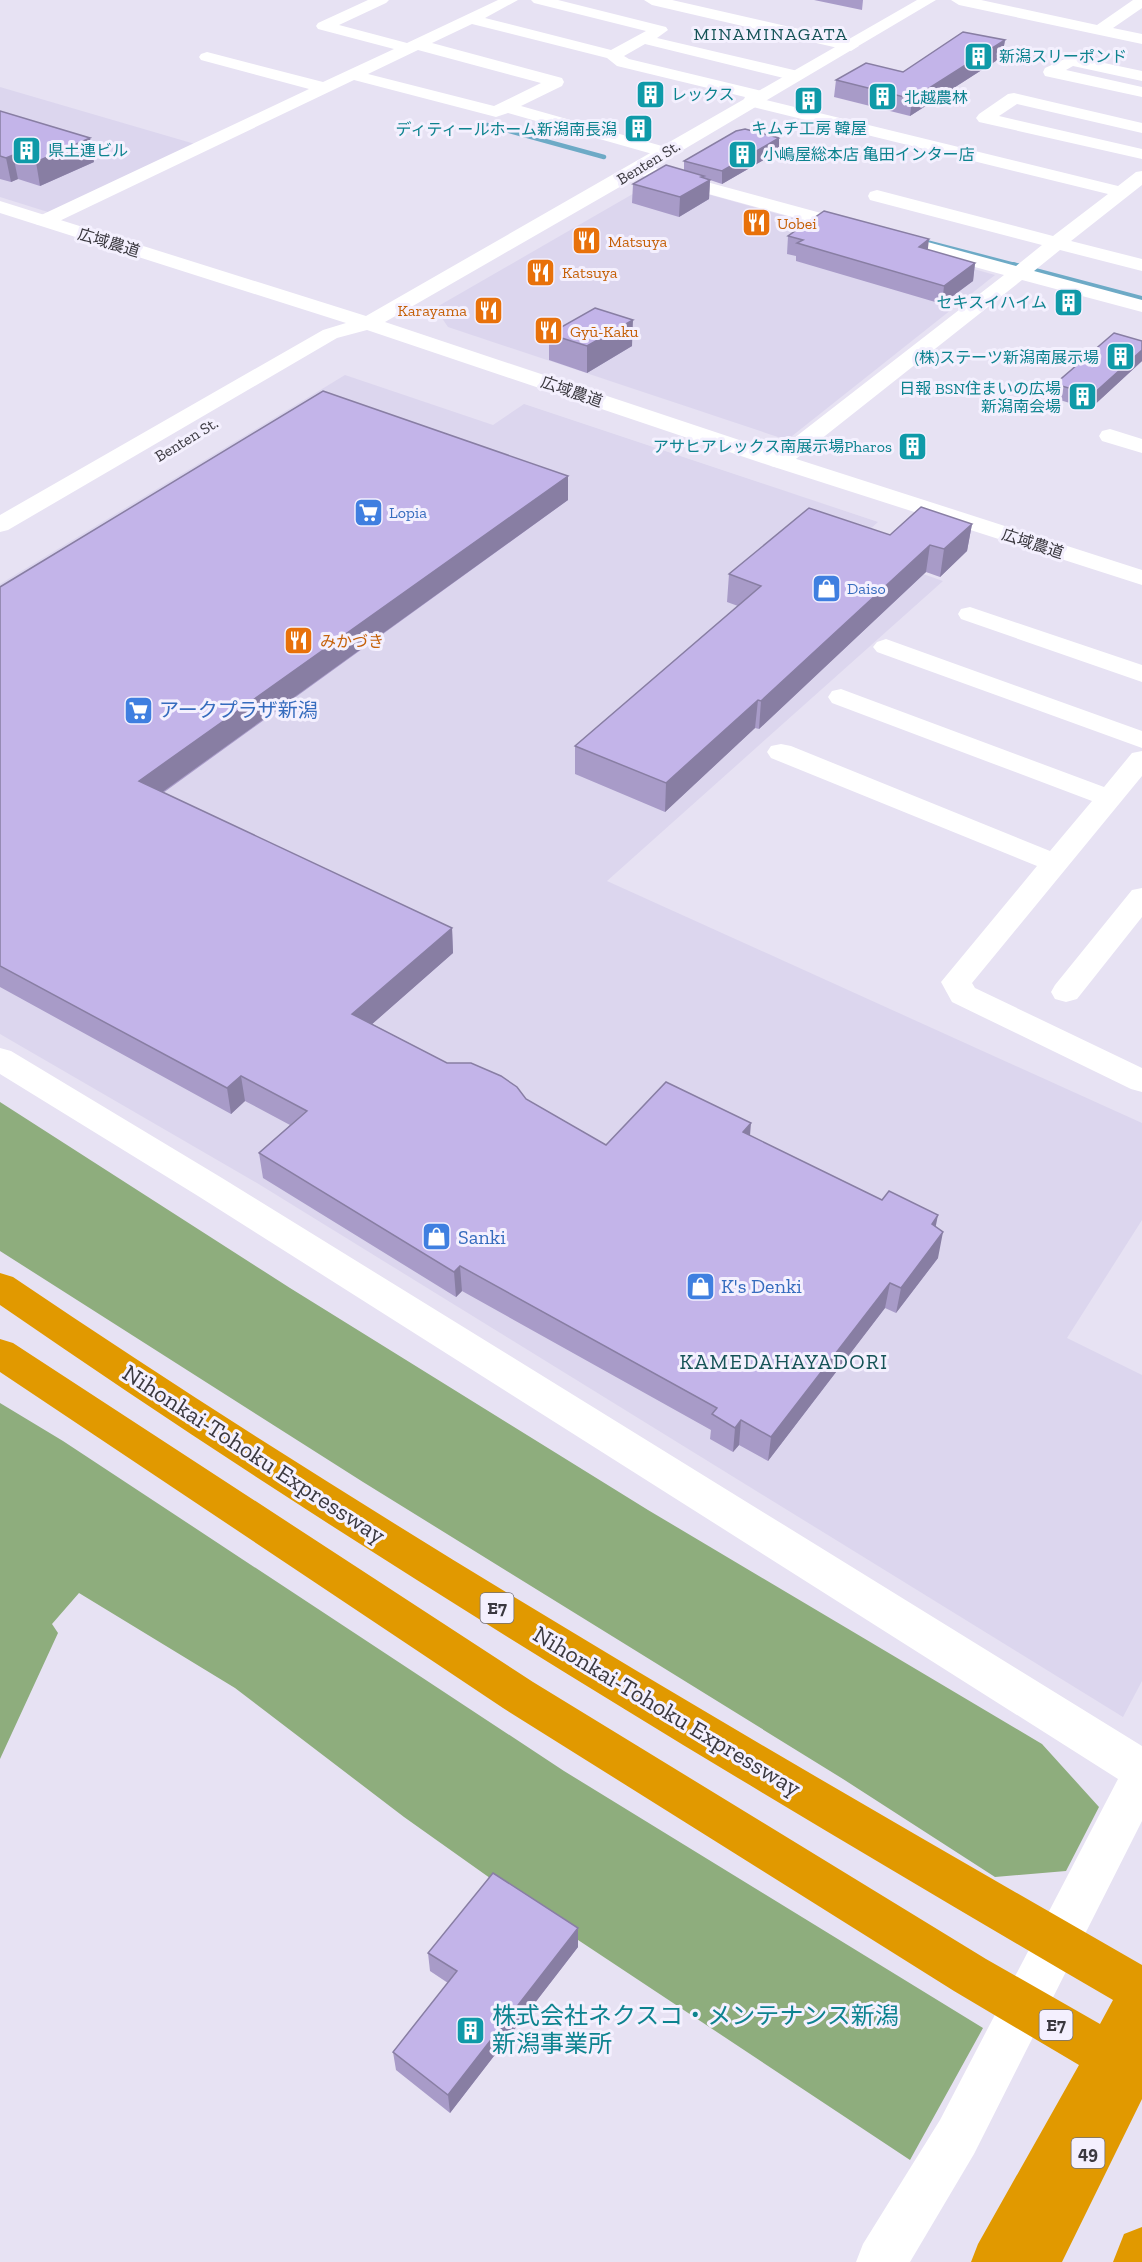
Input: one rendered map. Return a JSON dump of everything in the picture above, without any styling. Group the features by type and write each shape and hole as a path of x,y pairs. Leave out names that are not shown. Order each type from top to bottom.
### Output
{"highway":[{"name":"Nihonkai-Tohoku Expressway","path":"0,1287 279,1472 549,1641 1142,1992"},
{"name":"E7","path":"0,1353 518,1695 970,1975 1142,2076"},
{"path":"996,2262 1079,2114 1142,1992"},
{"name":"49","path":"1035,2262 1142,2044"},
{"path":"1138,2262 1142,2252"}],"street":[{"path":"354,75 496,112 556,82 324,26 381,0"},
{"path":"44,221 510,0"},
{"path":"539,0 660,30 613,55"},
{"path":"652,0 851,46"},
{"name":"Benten St.","path":"0,525 330,334 368,323 928,0"},
{"path":"959,0 1142,39"},
{"path":"1099,30 1142,1"},
{"path":"470,19 613,55 623,63 756,98 1116,202"},
{"path":"642,39 796,76"},
{"path":"207,57 326,88"},
{"path":"1142,76 1071,61 1052,72 1142,92"},
{"path":"1142,128 1014,98 985,118 1142,154"},
{"path":"506,107 663,152"},
{"path":"638,169 1024,270 1142,306"},
{"path":"779,460 1058,243 1116,202 1142,176"},
{"path":"877,196 1142,265"},
{"path":"1078,204 1116,202"},
{"name":"広域農道","path":"0,207 368,323 1142,578"},
{"name":"Benten St.","path":"30,532 354,339 368,323"},
{"path":"1110,436 1142,446"},
{"path":"970,614 1142,674"},
{"path":"886,648 1142,740"},
{"path":"841,697 1109,798"},
{"path":"781,752 1054,863"},
{"path":"1142,759 956,982 963,995 1142,1081"},
{"path":"1066,992 1142,897"},
{"path":"0,1059 210,1187 1142,1770"},
{"path":"881,2262 957,2137 1142,1776"}],"shaded area":[{"path":"0,87 195,144 51,213 0,197"},
{"path":"657,180 995,275 787,440 448,327 435,308"},
{"path":"345,375 493,425 524,404 878,522 849,548 943,581 607,881 1142,1123 1142,1220 1067,1338 1142,1375 1142,1681 1123,1717 257,1183 0,1034 0,584"}],"green space":[{"path":"0,1102 290,1288 648,1510 1042,1744 1099,1807 1066,1871 995,1877 843,1779 363,1482 0,1251"},
{"path":"0,1403 63,1441 564,1771 983,2028 910,2160 569,1934 404,1817 235,1688 79,1593 52,1624 58,1633 0,1759"}],"building":[{"path":"963,32 1005,40 912,99 836,80 866,63 903,72"},
{"path":"0,111 90,138 36,162 13,155 6,158 0,156"},
{"path":"745,129 779,138 722,171 684,161 736,131"},
{"path":"666,165 704,176 701,177 710,180 680,197 633,184"},
{"path":"824,211 929,239 919,247 975,263 944,286 797,243 803,240 788,236"},
{"path":"595,308 633,320 587,346 549,334"},
{"path":"1114,333 1142,341 1142,350 1092,395 1055,384"},
{"path":"323,391 568,476 139,781 452,928 352,1014 447,1063 471,1063 501,1076 517,1087 526,1099 606,1145 666,1082 751,1123 743,1132 882,1200 889,1191 938,1215 932,1224 943,1232 901,1288 890,1283 771,1437 741,1420 735,1428 712,1414 717,1408 460,1266 454,1272 259,1153 307,1111 241,1076 227,1088 0,966 0,587"},
{"path":"921,507 972,524 944,549 930,545 761,701 758,700 666,783 575,746 761,586 729,574 809,508 890,535"},
{"name":"株式会社ネクスコ・メンテナンス新潟 新潟事業所","path":"493,1873 578,1928 448,2095 393,2052 457,1971 428,1953"}],"waterway":[{"path":"487,125 604,157"},
{"path":"926,242 1019,266"},
{"path":"1013,265 1142,299"}],"place":[{"name":"新潟スリーポンド","path":"978,56"},
{"name":"レックス","path":"650,94"},
{"name":"北越農林","path":"883,97"},
{"name":"キムチ工房 韓屋","path":"809,100"},
{"name":"ディティールホーム新潟南長潟","path":"638,129"},
{"name":"県土連ビル","path":"27,150"},
{"name":"小嶋屋総本店 亀田インター店","path":"742,154"},
{"name":"Uobei","path":"756,223"},
{"name":"Matsuya","path":"587,241"},
{"name":"Katsuya","path":"541,272"},
{"name":"セキスイハイム","path":"1068,302"},
{"name":"Karayama","path":"488,310"},
{"name":"Gyū-Kaku","path":"549,331"},
{"name":"(株)ステーツ新潟南展示場","path":"1120,357"},
{"name":"日報 BSN住まいの広場 新潟南会場","path":"1082,397"},
{"name":"アサヒアレックス南展示場Pharos","path":"913,446"},
{"name":"Lopia","path":"368,512"},
{"name":"Daiso","path":"826,588"},
{"name":"みかづき","path":"299,641"},
{"name":"アークプラザ新潟","path":"138,710"},
{"name":"Sanki","path":"437,1237"},
{"name":"K's Denki","path":"700,1286"},
{"name":"株式会社ネクスコ・メンテナンス新潟 新潟事業所","path":"471,2030"}],"district":[{"name":"MINAMINAGATA","path":"771,34"},
{"name":"KAMEDAHAYADORI","path":"784,1362"}]}
